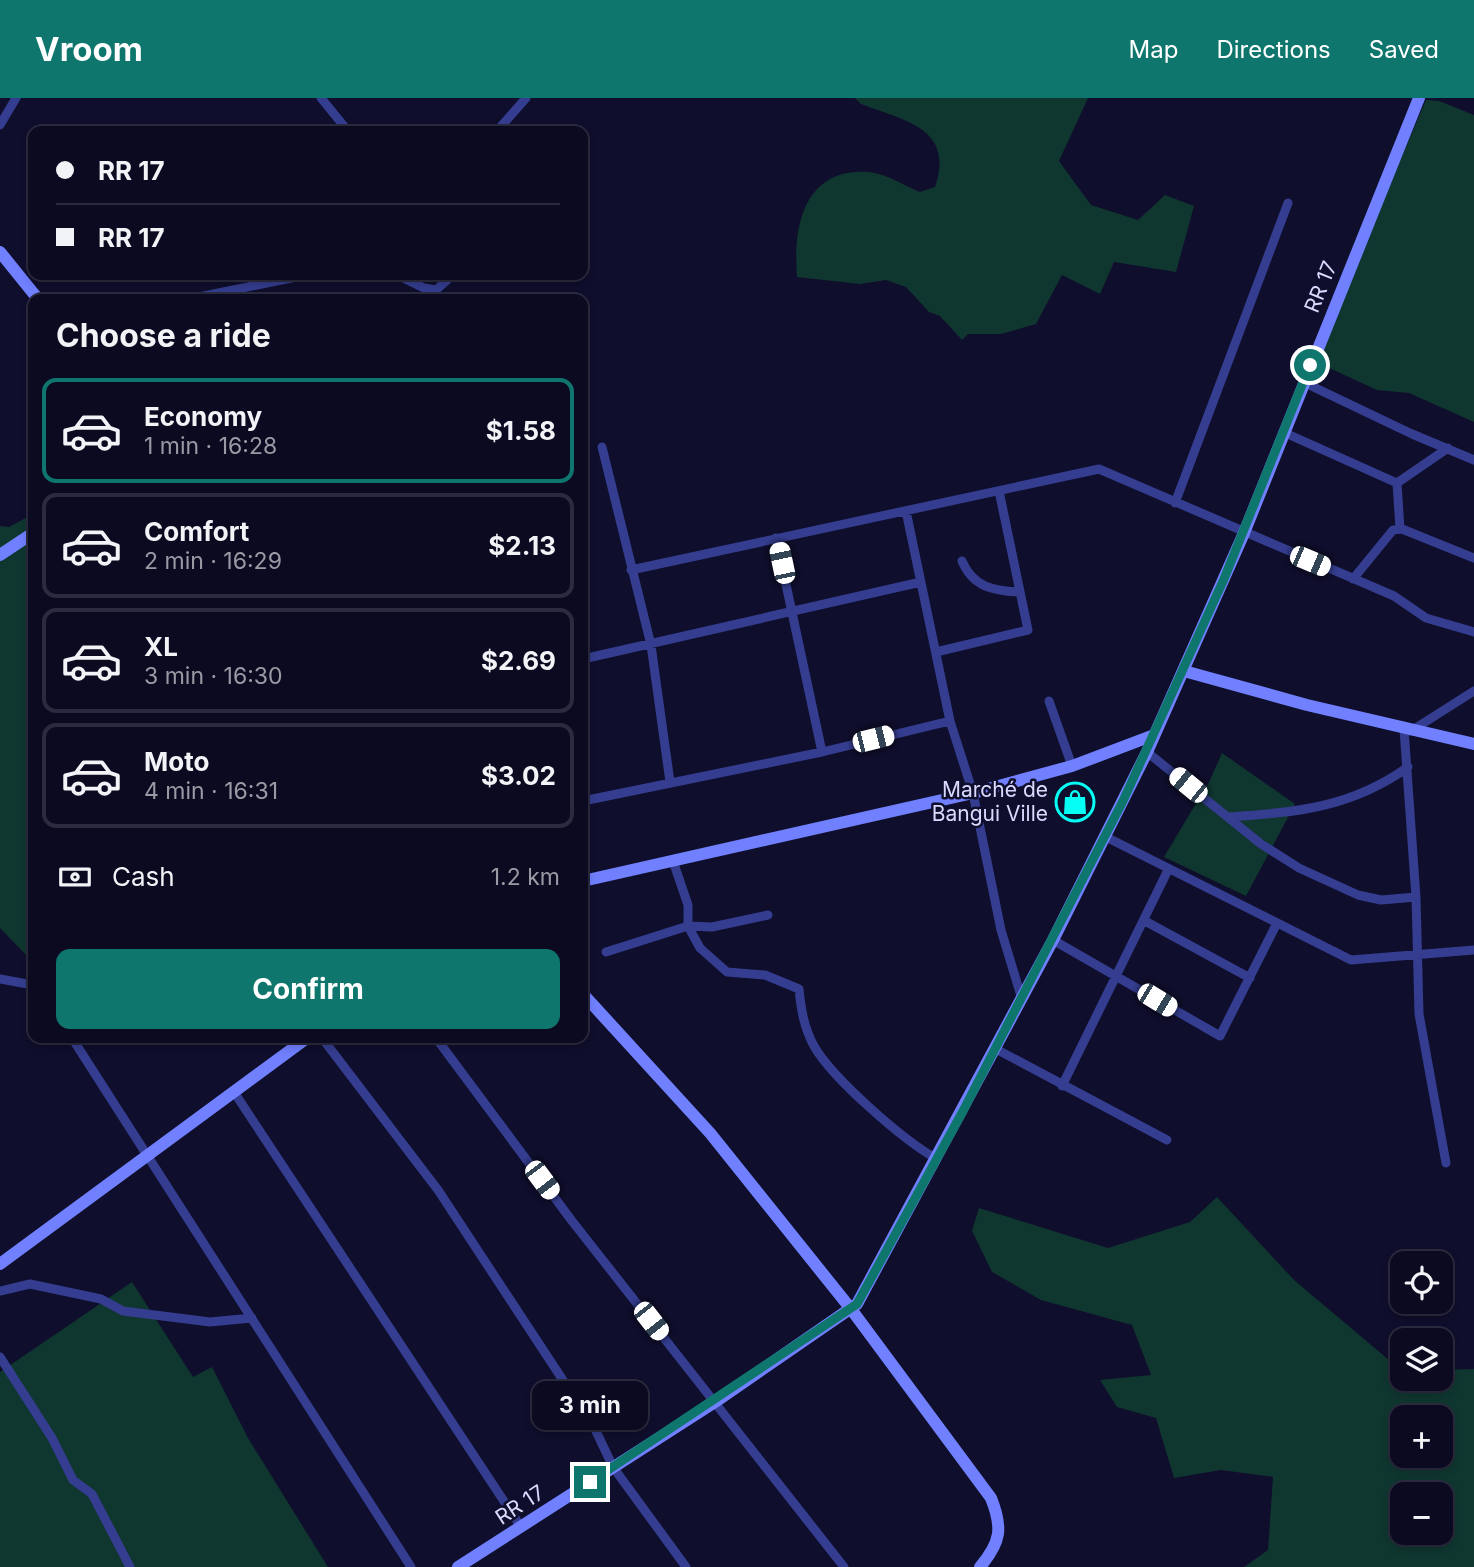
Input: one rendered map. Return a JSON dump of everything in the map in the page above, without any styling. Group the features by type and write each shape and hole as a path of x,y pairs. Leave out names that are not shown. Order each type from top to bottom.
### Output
{"street":[{"path":"0,125 16,98"},
{"path":"321,98 344,126"},
{"path":"501,126 526,98"},
{"name":"RR 17","path":"458,1567 715,1402 851,1309 937,1159 1053,940 1147,751 1244,533 1419,98"},
{"path":"1175,503 1288,203"},
{"path":"0,252 34,294"},
{"path":"213,294 282,280"},
{"path":"407,280 436,290 447,280"},
{"path":"1303,382 1474,460"},
{"path":"1283,432 1397,482"},
{"path":"602,447 651,645 670,782"},
{"path":"1397,482 1448,447"},
{"path":"631,570 1099,469 1394,596 1429,620 1474,632"},
{"path":"1397,482 1400,529"},
{"path":"936,652 1028,630 999,491"},
{"path":"906,511 950,721 973,793 1001,930 1021,996"},
{"path":"1353,579 1393,530 1400,529 1474,558"},
{"path":"0,555 28,536"},
{"path":"776,538 822,752"},
{"path":"962,561 968,575 983,586 995,591 1020,592"},
{"path":"588,658 921,582"},
{"path":"1184,671 1408,730 1474,744"},
{"path":"1408,730 1474,691"},
{"path":"1049,701 1072,766"},
{"path":"588,800 822,752 950,721"},
{"path":"1408,730 1419,1014 1446,1163"},
{"path":"588,880 973,793 1072,766 1154,735"},
{"path":"1147,751 1298,869 1358,895 1388,901 1416,897"},
{"path":"1229,817 1297,812 1338,804 1383,785 1408,767"},
{"path":"1106,837 1276,925 1353,960 1474,950"},
{"path":"673,860 688,905 688,926 700,948 727,972 765,975 799,989 802,1017 814,1046 831,1069 919,1149 937,1159"},
{"path":"1062,1086 1118,977 1168,870"},
{"path":"606,952 688,926 712,926 768,915"},
{"path":"1145,921 1250,978"},
{"path":"1053,940 1220,1036 1276,925"},
{"path":"0,979 28,984"},
{"path":"588,999 710,1133 851,1309 990,1498 1000,1521 1000,1531 989,1556 980,1567"},
{"path":"75,1043 411,1567"},
{"path":"0,1264 300,1043"},
{"path":"326,1043 438,1191 595,1429 613,1467 686,1567"},
{"path":"440,1043 572,1221 844,1567"},
{"path":"994,1048 1167,1140"},
{"path":"234,1092 521,1527"},
{"path":"0,1291 30,1284 101,1299 123,1311 211,1322 252,1318"},
{"path":"0,1357 52,1438 73,1480 92,1494 130,1567"}],"green space":[{"path":"855,98 1088,98 1059,161 1091,205 1138,220 1165,195 1194,206 1176,272 1114,262 1100,294 1062,275 1036,324 1001,334 968,334 962,340 940,316 929,312 906,287 886,280 860,284 797,277 797,239 801,220 816,190 829,180 846,173 868,172 888,177 920,192 935,187 939,167 938,152 932,139 909,122 861,104"},
{"path":"1426,100 1439,101 1474,115 1474,422 1409,393 1377,390 1314,361"},
{"path":"28,517 28,956 0,928 0,526 9,527"},
{"path":"1222,753 1295,804 1246,896 1164,857 1210,780"},
{"path":"1217,1197 1294,1280 1390,1361 1390,1391 1453,1391 1453,1370 1474,1369 1474,1567 1244,1567 1268,1550 1273,1477 1221,1470 1174,1478 1156,1418 1117,1407 1100,1380 1151,1375 1132,1325 1041,1300 992,1272 972,1231 979,1208 1108,1248 1190,1222"},
{"path":"132,1282 193,1377 212,1367 248,1438 328,1567 0,1567 0,1372"}],"place":[{"name":"Marché de Bangui Ville","path":"1075,802"}],"route":[{"path":"590,1482 715,1402 857,1304 963,1111 1106,837 1184,671 1244,533 1310,365"}]}
